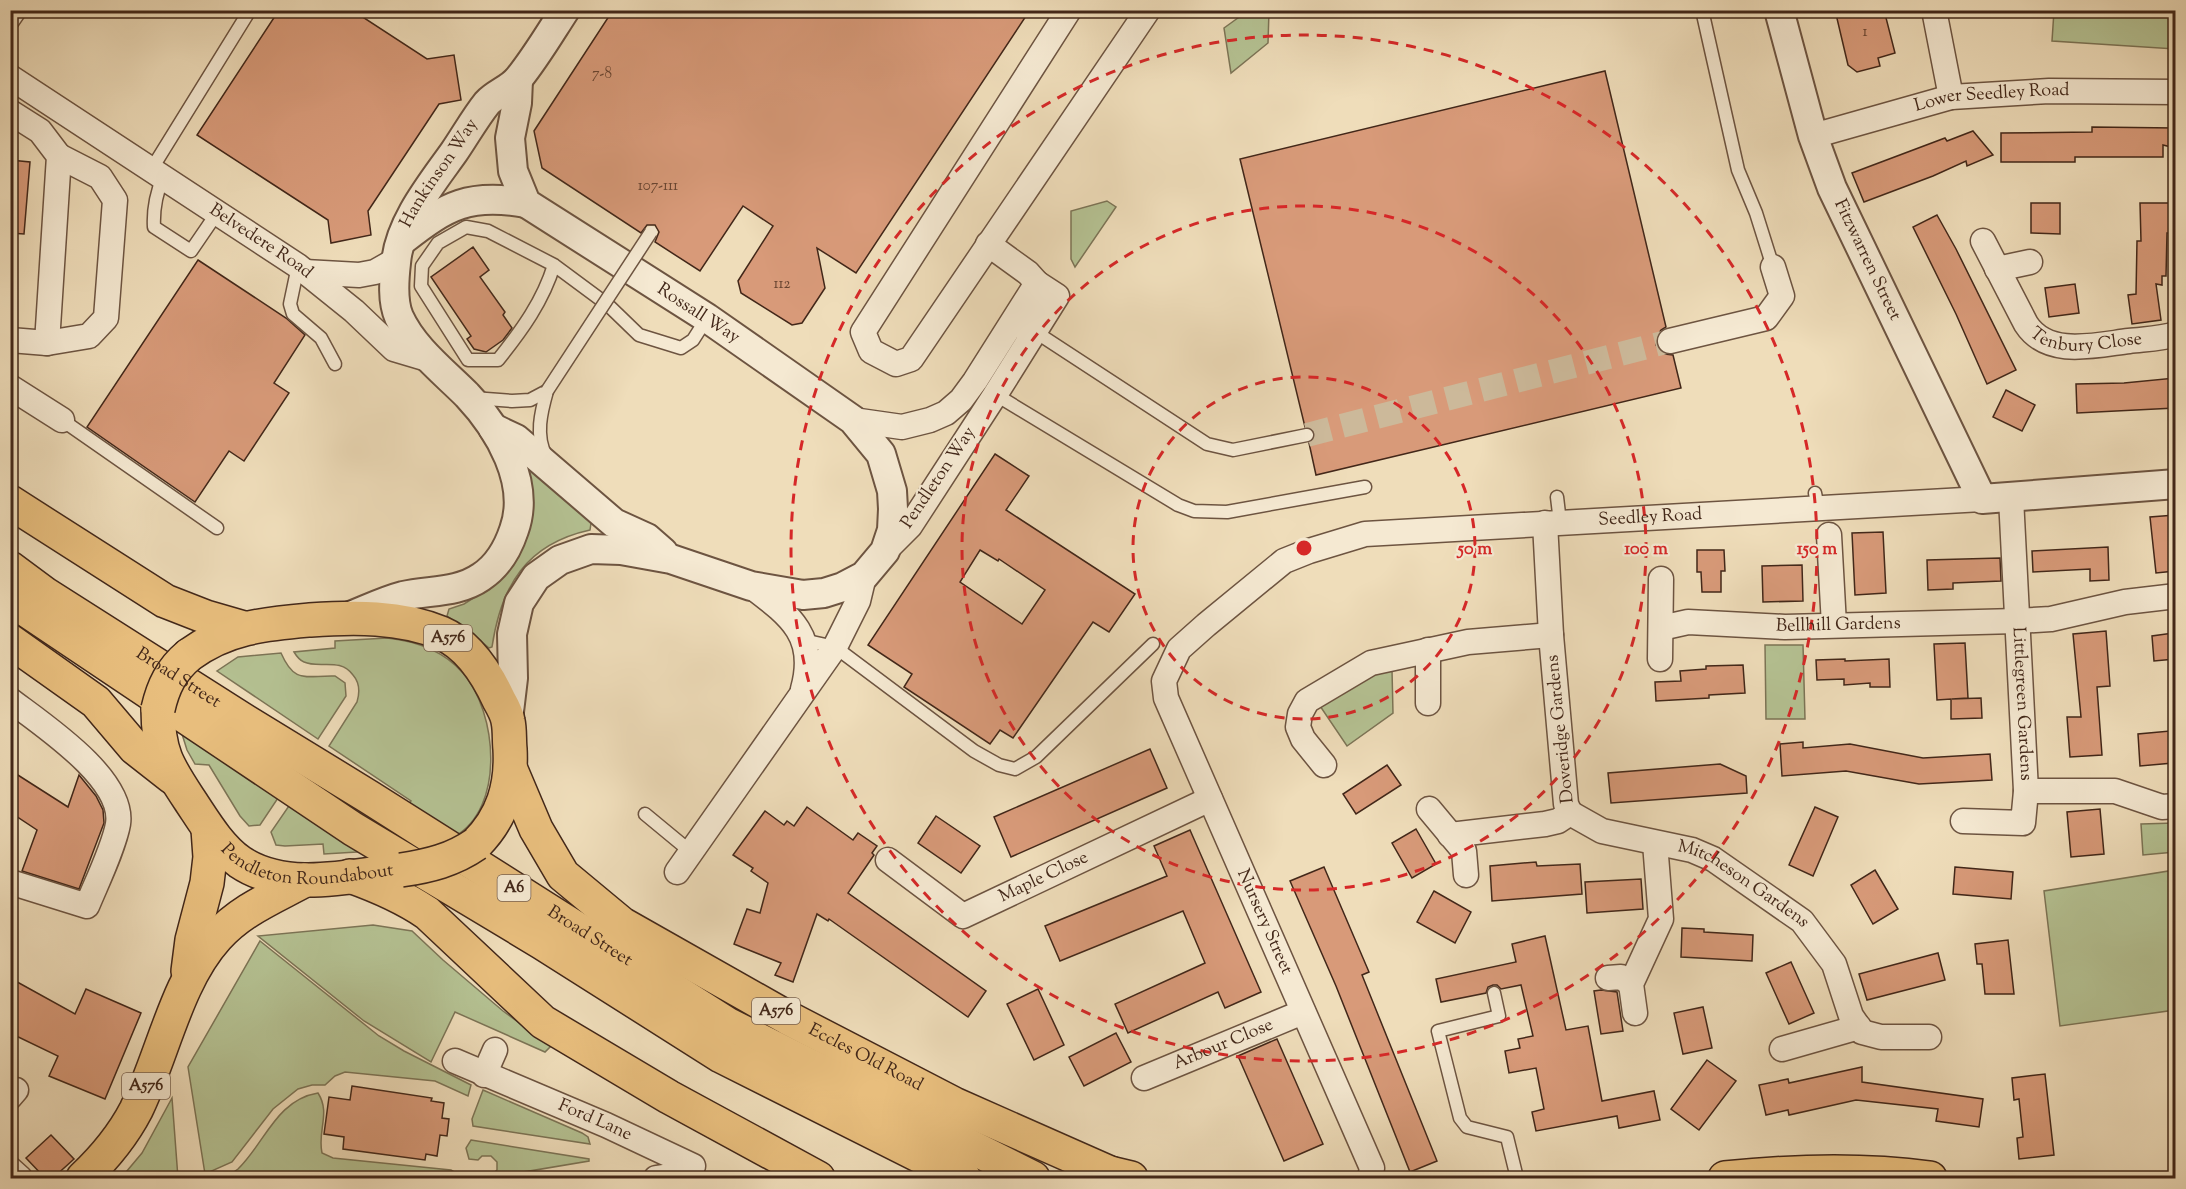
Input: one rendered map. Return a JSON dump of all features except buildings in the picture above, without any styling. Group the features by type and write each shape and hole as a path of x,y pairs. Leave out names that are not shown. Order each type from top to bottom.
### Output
{"main road":[{"path":"10,502 165,602 244,628"},
{"name":"Broad Street","path":"10,568 45,594 418,827 727,1024 1033,1179"},
{"name":"Broad Street","path":"10,599 353,829 541,942 721,1056 964,1179"},
{"name":"Pendleton Roundabout","path":"348,617 413,625 442,633 461,646 476,661 492,683 508,720 511,770 508,789 495,821 476,844 450,859 401,870 305,880 280,878 259,871 241,862 224,847 208,829 165,761 160,746 158,709 165,684 180,662 203,645 222,635 244,628 283,622 348,617"},
{"path":"10,641 96,702 135,748 178,782"},
{"name":"Eccles Old Road","path":"511,770 536,829 563,875 622,924 788,1018 954,1104 1121,1177"},
{"name":"A576","path":"187,982 192,940 207,883 210,857 208,829"},
{"name":"A576","path":"350,876 385,888 427,913 543,1022 669,1097 818,1179"},
{"name":"A576","path":"83,1179 101,1160 135,1111 187,982 216,938 245,912 305,880"},
{"path":"1725,1179 1802,1172 1892,1173 1930,1179"}],"street":[{"name":"Hankinson Way","path":"431,360 407,332 398,315 394,296 398,251 416,207 488,102 518,80 565,10"},
{"path":"1069,10 862,332 871,351 896,364 911,359 1148,10"},
{"name":"Fitzwarren Street","path":"1779,10 1813,136 1832,188 1982,499"},
{"path":"1934,10 1951,97"},
{"name":"Belvedere Road","path":"10,77 302,269 354,311 394,349 431,360 469,398 491,427 511,460 517,480 520,504 517,521 502,556 482,577 461,588 402,596 348,617"},
{"path":"518,80 517,103 510,138 513,171 526,203"},
{"name":"Lower Seedley Road","path":"1813,136 1951,97 2049,91 2175,92"},
{"path":"10,112 40,131 59,156 100,177 115,200 106,318 89,336 47,343 10,339"},
{"path":"47,343 59,156"},
{"path":"302,269 359,275 375,272 429,219 448,208 490,198 526,203"},
{"name":"Rossall Way","path":"526,203 707,318 853,420 881,454 888,472 893,509 892,531 885,551"},
{"name":"Tenbury Close","path":"1983,241 2033,335 2046,342 2079,347 2175,334"},
{"name":"Pendleton Way","path":"671,559 751,586 803,595 824,593 843,587 864,576 910,526 995,395 1025,325 1047,289 988,244"},
{"path":"1997,269 2030,262"},
{"path":"1670,341 1766,318 1782,296 1773,267"},
{"path":"853,420 902,427 930,420 946,412 1025,325"},
{"path":"10,387 62,420"},
{"path":"491,427 516,439 614,523 647,538 671,559"},
{"name":"Seedley Road","path":"1171,665 1179,649 1284,561 1365,534 1552,522 1816,500 2011,498 2175,484"},
{"name":"Littlegreen Gardens","path":"2011,498 2026,791 2115,791 2162,807 2175,806"},
{"name":"Doveridge Gardens","path":"1450,835 1545,824 1558,821 1570,813 1566,804 1551,635 1552,522"},
{"path":"1829,535 1834,625"},
{"path":"508,720 513,678 514,618 519,603 536,577 560,560 591,549 621,550 671,559"},
{"path":"677,872 835,647 858,600 864,576"},
{"path":"1660,659 1661,579"},
{"path":"751,586 786,613 797,626 806,656 807,676 801,694"},
{"name":"Bellhill Gardens","path":"1661,628 1688,622 1785,627 2051,619 2125,602 2175,596"},
{"path":"1324,765 1303,739 1299,727 1300,714 1307,700 1371,663 1468,642 1551,635"},
{"path":"1428,650 1428,703"},
{"name":"Nursery Street","path":"1171,665 1164,681 1166,698 1371,1168 1370,1179"},
{"path":"10,700 80,755 107,786 118,811 118,825 87,906 10,882"},
{"path":"1963,821 2023,823 2026,791"},
{"name":"Maple Close","path":"888,860 963,916 1210,799"},
{"path":"1429,809 1464,852 1466,875"},
{"name":"Mitcheson Gardens","path":"1570,813 1602,831 1692,850 1713,859 1802,921 1834,964 1851,1016 1859,1027"},
{"path":"1635,1013 1620,981 1661,919 1655,843"},
{"name":"Arbour Close","path":"1144,1078 1303,1012"},
{"path":"1782,1049 1859,1027 1862,1032 1881,1037 1929,1037"},
{"path":"484,1075 495,1050"},
{"name":"Ford Lane","path":"454,1061 606,1125 693,1166 689,1173 656,1179"},
{"path":"10,1169 20,1179"}],"lane":[{"path":"10,26 21,10"},
{"path":"217,213 191,251 154,227 157,173 249,10"},
{"path":"1702,10 1738,170 1756,213 1773,267"},
{"path":"554,265 548,284 525,327 498,360 468,360 421,286 422,266 438,243 466,227 488,231 554,265 608,305 639,335 659,343 681,348 693,340 707,318"},
{"path":"555,472 542,449 540,430 541,413 547,391 651,232"},
{"path":"302,269 290,304 293,314 321,338 335,364"},
{"path":"1025,325 1207,444 1233,450 1307,435"},
{"path":"975,381 1178,505 1194,511 1227,512 1365,487"},
{"path":"469,398 530,400 547,391"},
{"path":"62,420 217,528"},
{"path":"1552,522 1557,497"},
{"path":"803,640 835,647 974,751 999,765 1015,769 1036,757 1152,644"},
{"path":"645,814 691,852"},
{"path":"1494,993 1499,1016 1438,1031 1460,1118 1467,1127 1507,1137 1517,1179"}],"green space":[{"path":"1249,10 1269,11 1268,43 1231,73 1224,28"},
{"path":"2054,11 2175,11 2175,49 2052,41"},
{"path":"1107,201 1116,207 1075,267 1071,259 1071,211"},
{"path":"529,463 591,523 590,530 549,546 533,557 520,571 502,605 492,647 489,648 447,616 449,609 464,604 491,587 526,465"},
{"path":"387,638 419,644 447,658 455,665 475,690 489,734 491,759 489,783 482,805 471,823 454,837 425,848 374,851 411,801 329,746 357,702 359,688 353,675 342,666 304,662 294,652 335,648 335,641"},
{"path":"1765,645 1803,645 1805,719 1766,719"},
{"path":"281,653 291,670 297,674 309,677 335,676 345,683 346,696 318,739 217,671 238,657"},
{"path":"1392,670 1393,713 1347,746 1318,703 1371,674"},
{"path":"182,734 282,792 260,825 249,826 240,816 209,765 195,764"},
{"path":"293,800 363,845 357,852 324,854 323,844 276,845 271,832"},
{"path":"2175,823 2175,852 2143,855 2141,824"},
{"path":"2175,870 2175,1010 2060,1026 2044,891"},
{"path":"373,925 412,931 503,1011 551,1046 545,1052 455,1012 431,1062 364,1021 258,936"},
{"path":"260,941 379,1036 471,1085 468,1096 435,1081 345,1072 335,1076 325,1085 312,1085 298,1089 273,1109 232,1162 205,1174 188,1067"},
{"path":"483,1090 582,1133 588,1137 590,1144 473,1126 472,1119"},
{"path":"318,1093 322,1100 324,1115 321,1137 322,1153 333,1158 451,1170 456,1173 456,1178 221,1178 238,1169 281,1113 304,1097"},
{"path":"172,1098 178,1178 121,1178 142,1153"},
{"path":"471,1140 589,1159 589,1161 488,1178 497,1170 497,1162 491,1156 482,1156 478,1160 469,1159 466,1148"}],"tunnel":[{"path":"1307,435 1670,341"}]}
